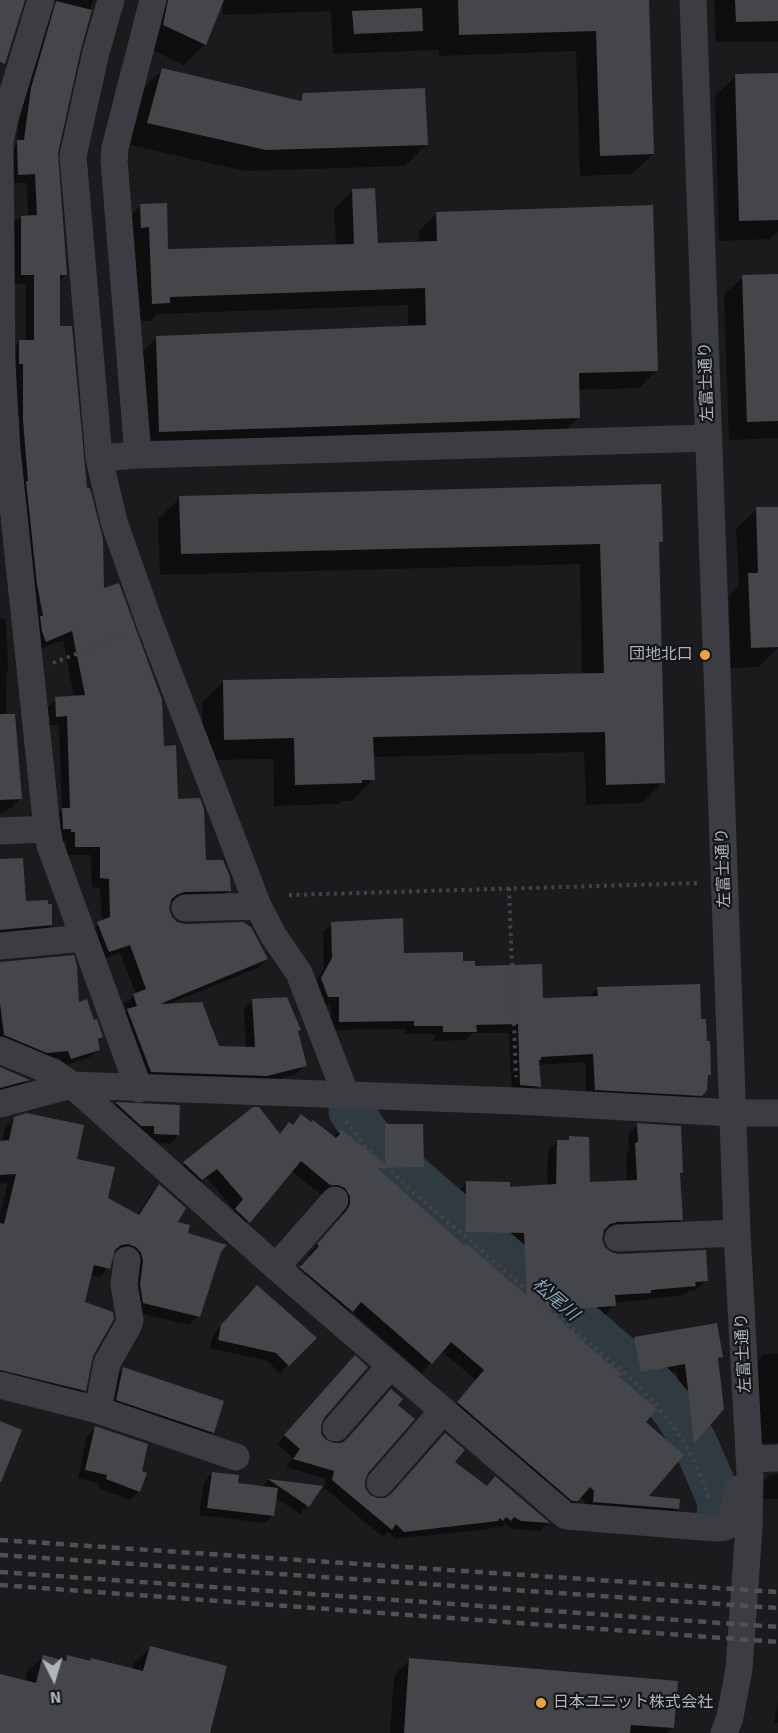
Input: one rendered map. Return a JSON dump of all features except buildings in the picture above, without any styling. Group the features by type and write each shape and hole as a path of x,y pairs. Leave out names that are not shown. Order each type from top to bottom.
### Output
{"street":[{"path":"41,0 3,118 0,142 2,365 11,600 30,672 50,845 139,1089"},
{"path":"111,0 96,52 73,156 99,458 114,522 150,624 258,906 273,935 299,973 339,1095"},
{"path":"138,455 114,161 115,148 153,0"},
{"name":"左富士通り","path":"693,0 737,1233 750,1466 750,1510 739,1669 730,1717 724,1733"},
{"path":"99,458 709,438"},
{"path":"0,831 47,829"},
{"path":"185,908 258,906"},
{"path":"0,946 84,938"},
{"path":"0,1050 55,1073 72,1085 442,1412 566,1516 726,1527 732,1522 739,1482 750,1466 778,1458"},
{"path":"0,1104 72,1085 778,1113"},
{"path":"276,1267 335,1200"},
{"path":"618,1238 737,1233"},
{"path":"98,1410 107,1363 130,1320 124,1284 128,1260"},
{"path":"336,1428 390,1366"},
{"path":"0,1385 98,1410 236,1457"},
{"path":"380,1483 442,1412"}],"path":[{"path":"30,672 150,624"},
{"path":"289,895 704,882"},
{"path":"509,888 517,1101"},
{"path":"339,1095 350,1128 363,1144 408,1188 635,1382 660,1409 694,1461 713,1511 715,1528"}],"waterway":[{"name":"松尾川","path":"351,1111 367,1134 394,1162 655,1387 675,1411 695,1443 720,1501 719,1516"}],"railway":[{"path":"0,1540 778,1592"},
{"path":"0,1555 778,1608"},
{"path":"0,1572 778,1627"},
{"path":"0,1585 778,1642"}],"place":[{"name":"団地北口","path":"705,655"},
{"name":"日本ユニット株式会社","path":"541,1703"}]}
